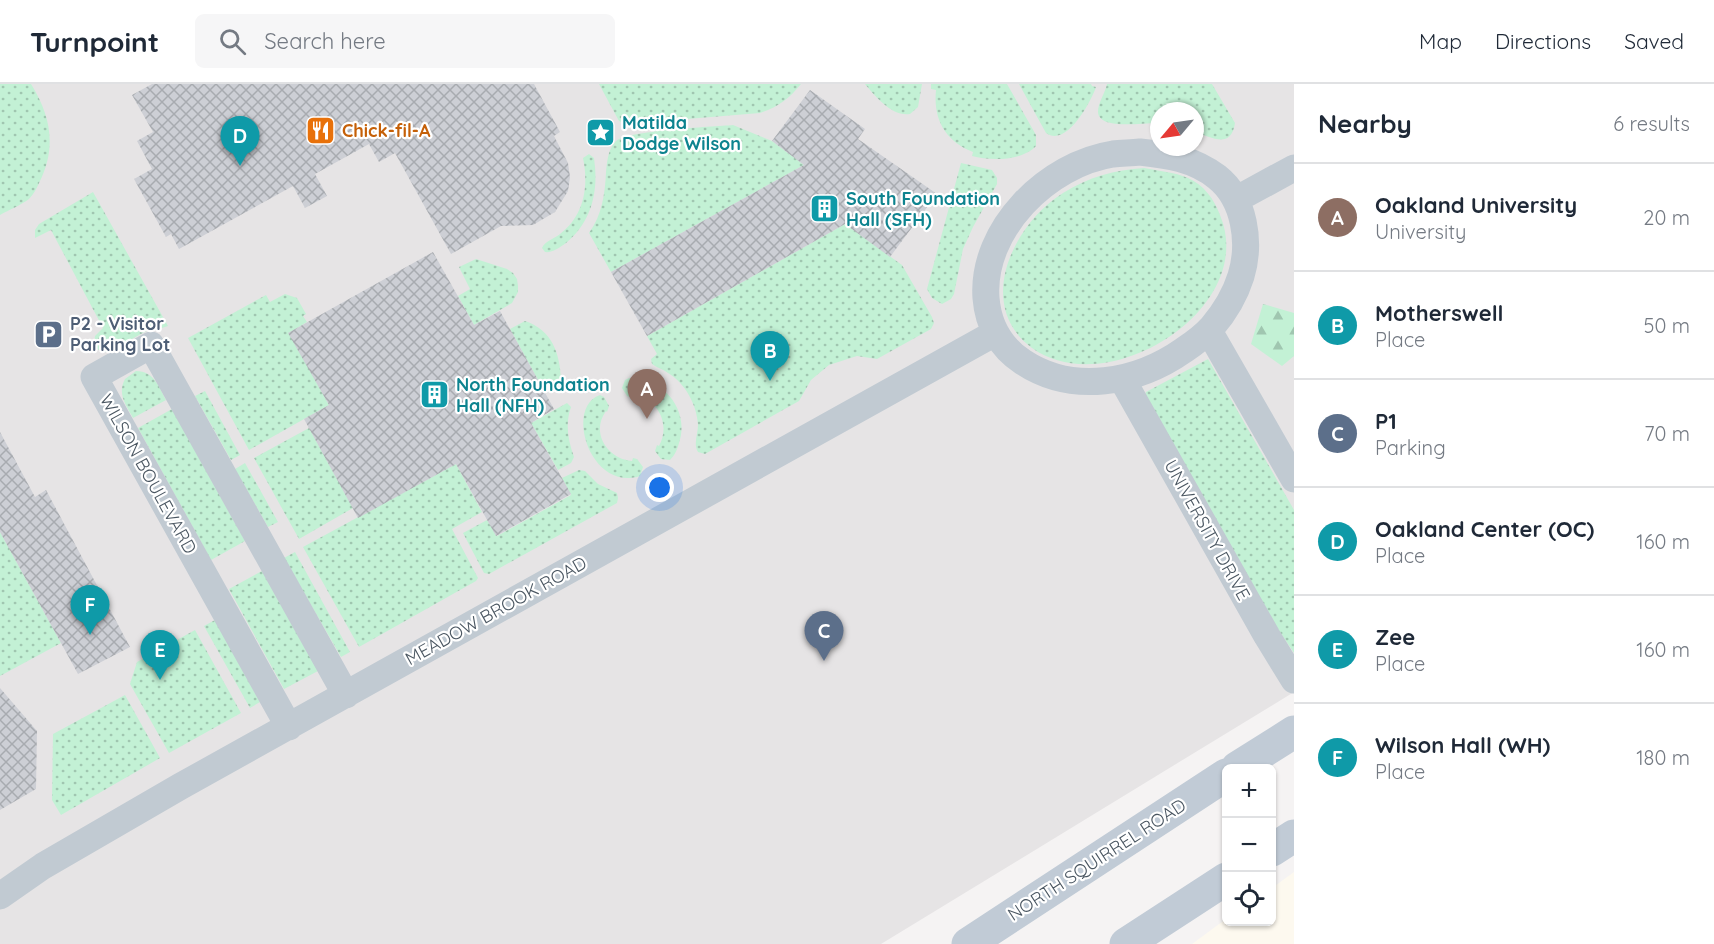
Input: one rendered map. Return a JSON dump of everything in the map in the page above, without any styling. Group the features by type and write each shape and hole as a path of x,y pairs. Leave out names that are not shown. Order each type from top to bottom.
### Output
{"main road":[{"path":"1243,764 1294,732"},
{"name":"NORTH SQUIRREL ROAD","path":"968,944 1222,778"},
{"path":"1276,847 1294,836"},
{"path":"1126,944 1222,882"}],"street":[{"path":"1140,152 1169,155 1195,163 1218,177 1237,199 1244,228 1245,252 1241,277 1229,303 1209,331 1170,360 1145,372 1122,379 1090,382 1062,379 1036,371 1012,355 995,333 987,313 985,285 990,258 1002,232 1017,210 1037,191 1085,162 1112,154 1140,152"},
{"path":"1237,199 1294,168"},
{"path":"1209,331 1294,478"},
{"name":"MEADOW BROOK ROAD","path":"0,896 43,866 85,841 995,333"},
{"name":"WILSON BOULEVARD","path":"289,727 94,377 151,345 346,695"},
{"name":"UNIVERSITY DRIVE","path":"1122,379 1255,616 1294,680"}],"shaded area":[{"path":"0,84 1294,84 1294,692 881,944 0,944"},
{"path":"1294,872 1294,944 1192,944 1222,922 1222,926 1276,926 1276,885"}],"green space":[{"path":"0,84 31,84 47,120 50,145 45,170 29,199 0,215"},
{"path":"599,84 801,84 783,102 760,113 626,124 619,121"},
{"path":"865,84 922,84 918,107 910,114 890,109"},
{"path":"931,84 1007,84 1036,135 1036,146 1023,155 1015,157 988,159 972,156 973,152 955,142 943,128 937,110 936,90 931,89"},
{"path":"1019,84 1091,84 1096,87 1077,121 1062,134 1054,136 1046,133"},
{"path":"1107,84 1212,84 1235,123 1229,136 1220,140 1204,135 1204,102 1150,102 1150,123 1124,124 1106,122 1100,118 1099,105"},
{"path":"733,125 772,141 804,165 611,272 589,233 602,204 608,156 615,142 622,138 652,132"},
{"path":"589,154 594,158 595,182 592,205 588,215 575,235 566,243 553,251 545,252 543,246 575,219 585,190 583,158"},
{"path":"961,163 992,170 997,178 997,184 963,249 954,294 951,299 942,304 932,298 927,289"},
{"path":"1144,168 1188,178 1199,184 1215,203 1220,215 1226,250 1218,283 1198,312 1169,337 1135,355 1099,364 1063,362 1032,348 1015,330 1005,310 1003,288 1007,266 1016,244 1029,224 1063,193 1102,175"},
{"path":"93,192 168,326 159,329 152,328 108,352 99,350 94,343 95,336 103,328 51,230 35,238 35,230 39,224"},
{"path":"845,224 902,265 932,317 934,323 931,329 877,359 857,356 829,365 811,380 799,401 705,454 698,452 696,442 698,425 693,402 674,377 652,364 651,359 657,354 647,336"},
{"path":"476,259 513,273 517,279 518,292 512,303 474,325 458,296 470,289 459,267"},
{"path":"285,294 297,298 306,314 303,316 307,322 289,333 329,405 249,450 188,338 266,295 270,302"},
{"path":"1263,304 1294,313 1294,356 1282,366 1251,344"},
{"path":"525,321 542,330 548,337 559,361 561,380 544,391 510,329"},
{"path":"1208,359 1294,510 1294,653 1278,629 1145,395 1146,392"},
{"path":"136,371 152,377 166,400 133,418 123,399 122,390 125,379"},
{"path":"642,379 663,390 677,408 681,419 681,431 677,450 670,460 661,459 655,451 657,445 659,446 664,429 660,414 655,407 642,398 627,396 622,388 625,380"},
{"path":"205,391 240,455 231,460 195,396"},
{"path":"600,395 604,397 609,406 600,428 604,444 623,459 632,461 633,458 637,459 643,467 640,476 622,478 608,472 596,461 588,446 584,430 584,415 589,403"},
{"path":"567,403 571,407 568,432 574,457 571,463 558,470 531,423"},
{"path":"172,409 245,541 211,560 138,428"},
{"path":"309,428 353,508 299,539 254,458"},
{"path":"245,463 278,522 268,527 235,469"},
{"path":"456,464 482,512 452,529 478,578 359,647 303,547"},
{"path":"579,470 585,471 598,484 617,493 617,503 489,574 484,573 463,533 487,520 497,536 571,495 562,478"},
{"path":"0,532 61,643 0,676"},
{"path":"295,552 350,652 341,657 284,558"},
{"path":"262,571 318,671 284,689 229,589"},
{"path":"215,620 260,702 250,708 204,626"},
{"path":"195,630 241,713 169,753 130,684 137,662"},
{"path":"125,695 160,758 61,815 52,800 53,734"}],"building":[{"path":"152,84 534,84 560,132 554,136 568,163 570,177 568,191 555,212 533,225 501,226 451,254 395,153 379,162 369,144 315,174 327,196 305,208 293,186 179,249 171,234 166,237 134,179 152,169 137,141 153,132 132,95"},
{"name":"South Foundation Hall (SFH)","path":"810,90 865,129 858,139 937,194 890,257 845,224 647,336 611,272 804,165 772,141"},
{"name":"North Foundation Hall (NFH)","path":"433,252 474,325 500,311 554,409 531,423 571,494 496,536 456,464 358,518 304,419 329,405 288,333"},
{"path":"0,432 35,497 46,490 130,647 78,674 0,532"},
{"path":"0,688 37,731 36,789 0,810"}],"place":[{"name":"Chick-fil-A","path":"321,131"},
{"name":"Matilda Dodge Wilson","path":"601,133"},
{"name":"Oakland Center (OC)","path":"240,166"},
{"name":"South Foundation Hall (SFH)","path":"825,209"},
{"name":"P2 - Visitor Parking Lot","path":"49,334"},
{"name":"Motherswell","path":"770,381"},
{"name":"North Foundation Hall (NFH)","path":"435,395"},
{"name":"Oakland University","path":"647,419"},
{"name":"Wilson Hall (WH)","path":"90,635"},
{"name":"P1","path":"824,661"},
{"name":"Zee","path":"160,680"}]}
